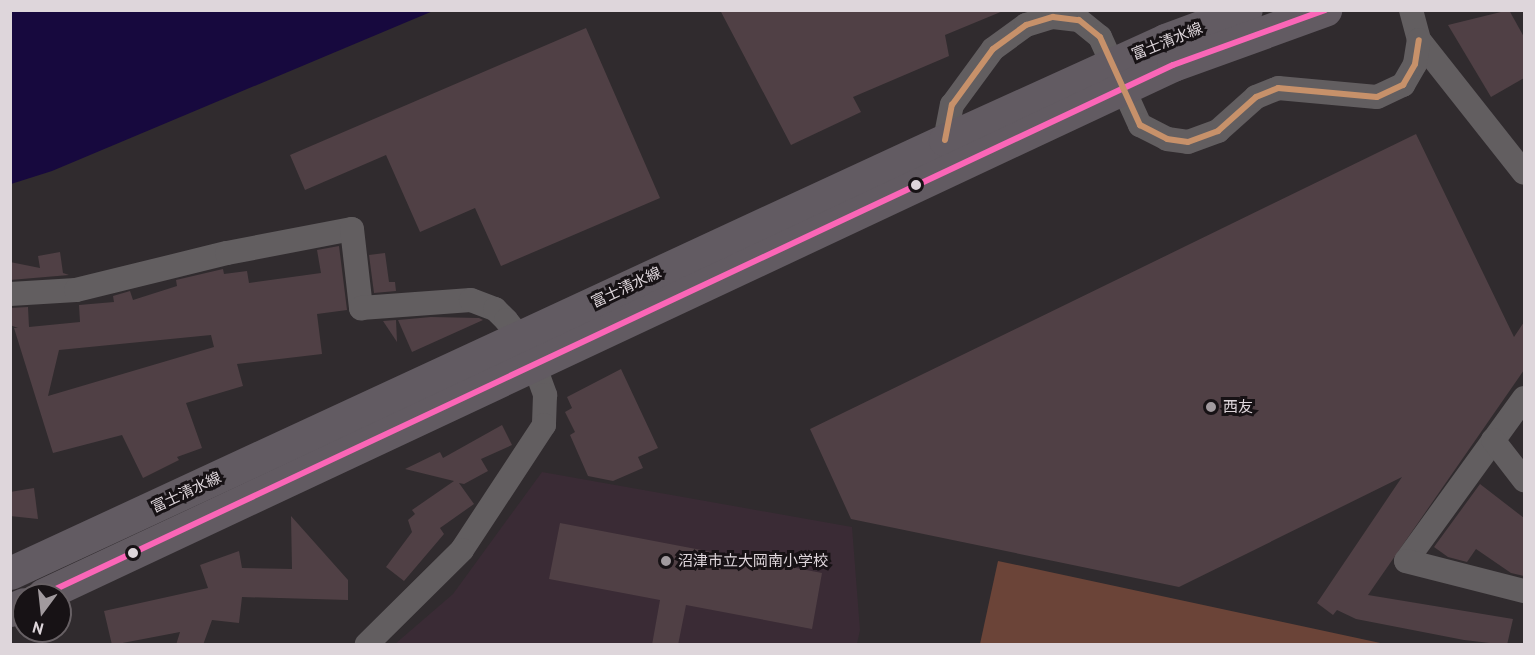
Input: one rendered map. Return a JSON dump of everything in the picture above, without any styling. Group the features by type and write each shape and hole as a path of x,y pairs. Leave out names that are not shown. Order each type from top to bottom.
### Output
{"main road":[{"name":"富士清水線","path":"10,573 945,140 1165,40 1246,10"},
{"name":"富士清水線","path":"68,583 535,367 1173,65 1325,10"}],"street":[{"path":"1411,10 1419,40 1524,172"},
{"path":"945,140 952,105 993,50 1026,25 1066,16 1079,20 1100,37 1140,125 1167,139 1188,142 1218,131 1256,97 1278,88 1377,97 1403,85 1415,64 1419,40"},
{"path":"10,294 76,290 227,253 352,229 361,308 471,300 495,309 520,337 535,367 547,410 533,444 462,550 367,645"},
{"path":"1524,398 1406,561 1524,591"},
{"path":"1493,440 1524,480"}],"shaded area":[{"path":"11,10 433,11 52,171 11,184"},
{"name":"沼津市立大岡南小学校","path":"542,472 852,527 860,630 857,644 395,644 453,594"},
{"path":"998,561 1385,644 980,644"}],"building":[{"path":"720,10 1003,11 945,35 949,56 853,97 861,112 791,145"},
{"path":"1509,10 1524,37 1524,78 1491,97 1448,25"},
{"path":"586,28 660,198 501,266 475,208 420,232 386,155 305,190 290,155"},
{"path":"1416,134 1514,337 1524,322 1524,370 1368,595 1513,619 1507,645 1464,640 1356,619 1337,610 1333,615 1317,603 1402,477 1179,587 851,519 810,429"},
{"path":"339,246 347,310 317,314 322,354 237,364 243,386 186,403 202,448 177,457 179,460 143,478 122,435 53,453 14,328 18,328 10,325 10,308 28,307 29,327 80,322 79,305 114,302 113,296 130,291 133,300 177,286 176,280 223,269 224,274 247,271 249,283 321,273 317,250","holes":["211,335 214,347 48,396 59,350"]},
{"path":"60,252 63,273 69,275 10,280 10,262 40,268 38,256"},
{"path":"385,253 389,282 395,282 396,291 374,293 369,255"},
{"path":"431,317 483,320 412,352 398,320"},
{"path":"396,320 397,342 383,321"},
{"path":"621,369 658,448 638,457 643,468 613,481 588,476 570,435 575,432 565,412 572,408 567,397"},
{"path":"502,425 512,445 481,459 488,471 464,484 459,483 474,504 440,528 444,534 404,581 386,567 412,532 408,520 415,514 412,510 454,481 405,469 440,452 443,458"},
{"path":"1480,484 1524,518 1524,576 1511,573 1476,549 1467,562 1448,557 1434,547"},
{"path":"34,488 38,519 10,516 10,492"},
{"path":"291,516 348,580 348,600 242,597 239,623 212,620 203,645 176,645 180,632 112,645 104,611 208,588 200,565 239,551 242,568 292,569"},
{"path":"560,523 822,573 812,629 686,605 678,645 652,645 660,600 549,579"}],"transit line":[{"path":"69,583 1173,65 1325,10"},
{"path":"945,140 952,105 993,49 1026,25 1053,17 1079,20 1100,37 1140,125 1167,139 1188,142 1218,131 1256,97 1278,88 1377,97 1403,85 1415,64 1419,40"}],"place":[{"name":"西友","path":"1211,407"},
{"name":"沼津市立大岡南小学校","path":"666,561"}]}
